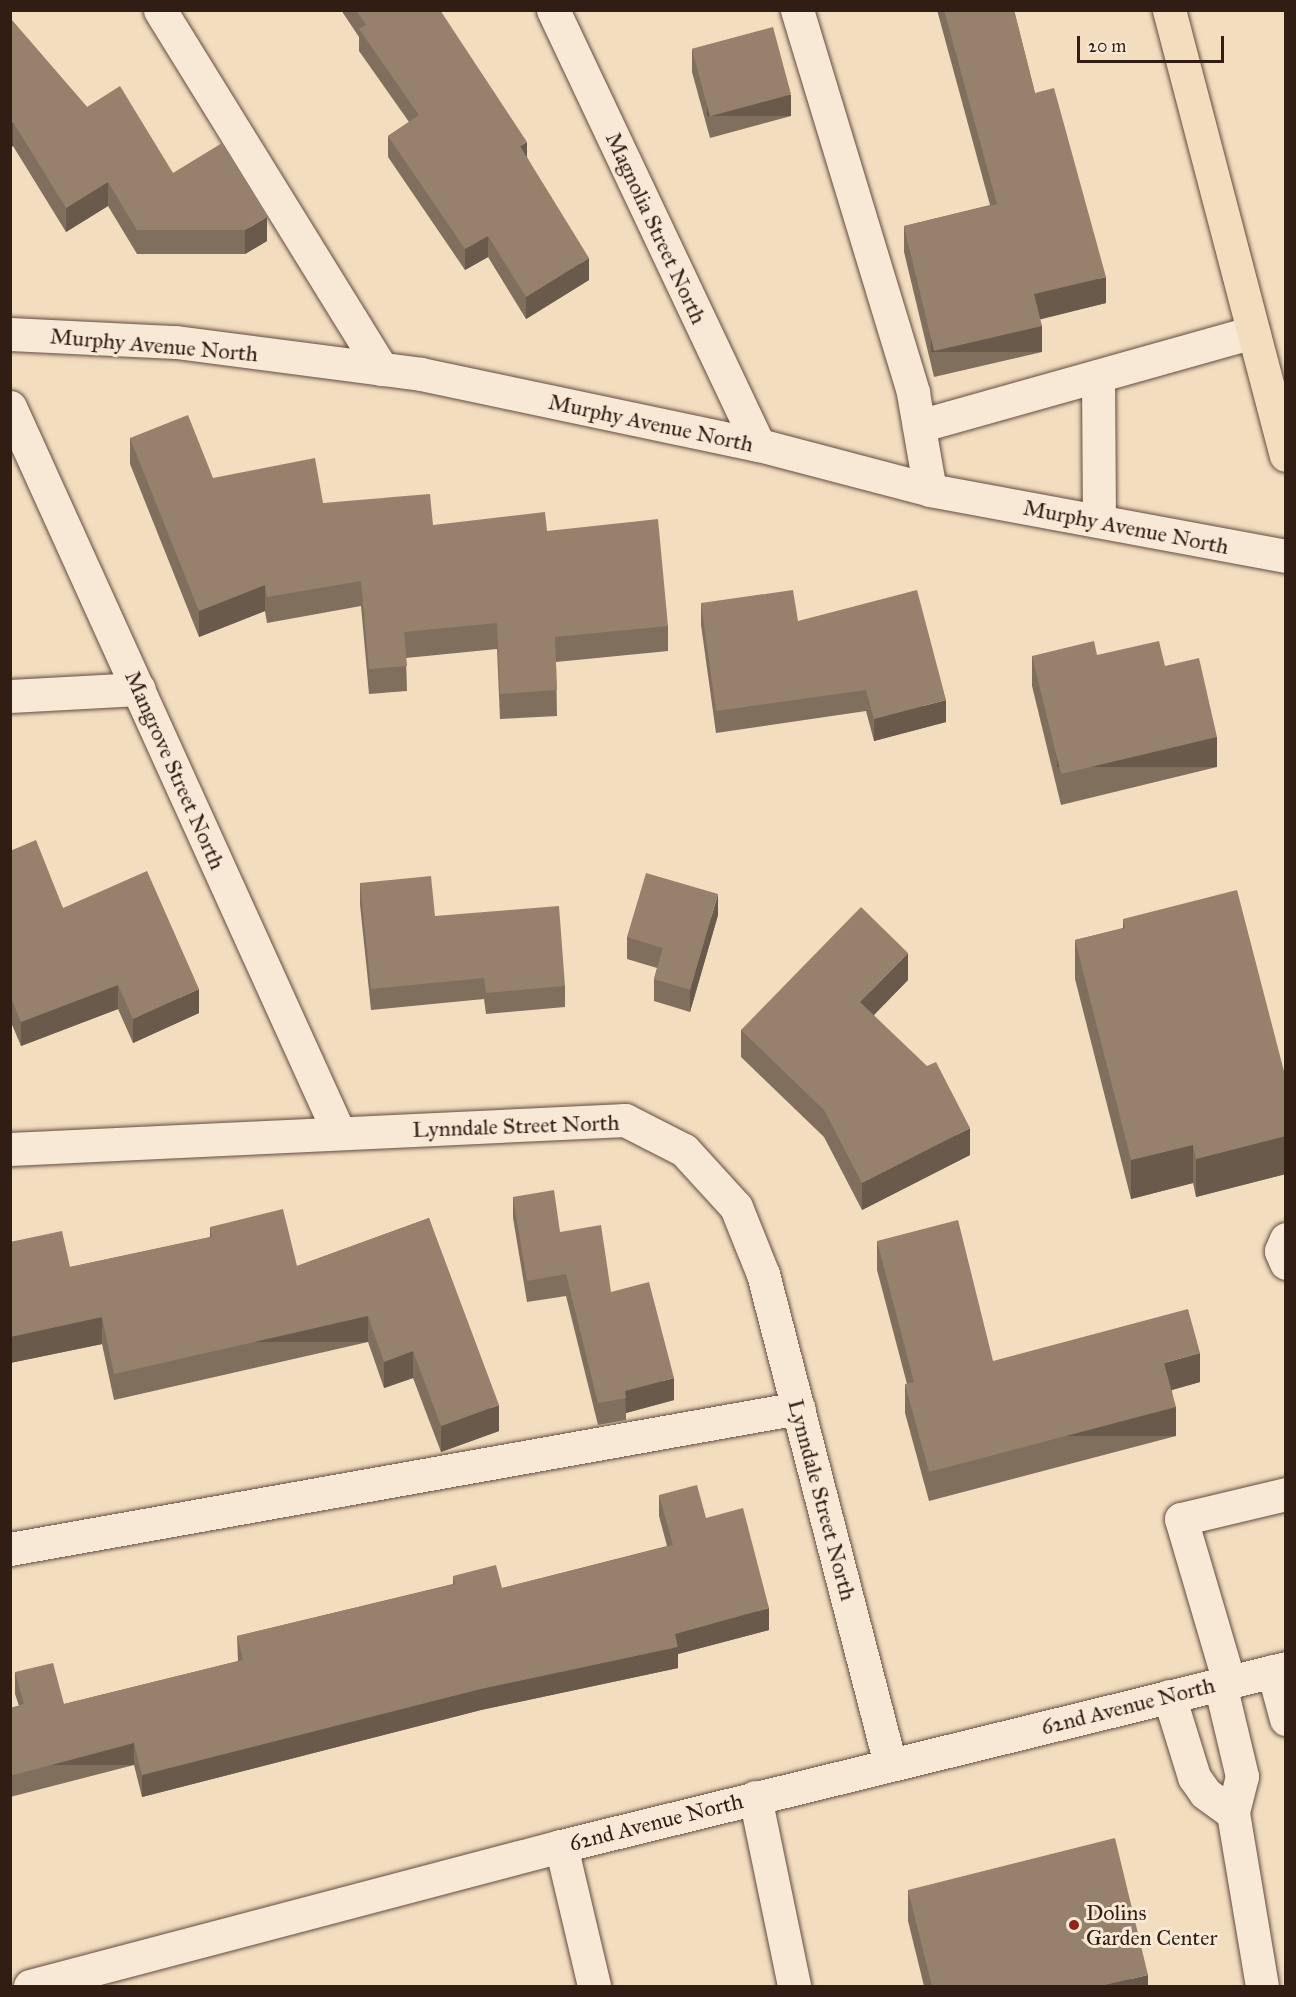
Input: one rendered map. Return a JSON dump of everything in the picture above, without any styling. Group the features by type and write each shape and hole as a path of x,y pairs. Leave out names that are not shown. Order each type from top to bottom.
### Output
{"main road":[{"path":"1168,10 1286,455"}],"street":[{"path":"160,10 382,369"},
{"name":"Magnolia Street North","path":"553,10 759,445"},
{"path":"797,10 919,426 930,490"},
{"path":"919,426 1253,332"},
{"name":"Murphy Avenue North","path":"10,334 176,342 382,369 759,445 930,490 1286,556"},
{"path":"1098,376 1099,521"},
{"name":"Mangrove Street North","path":"10,407 339,1133"},
{"path":"10,696 139,689"},
{"name":"Lynndale Street North","path":"10,1149 625,1120 684,1150 736,1207 763,1274 890,1764"},
{"path":"1286,1239 1281,1251 1286,1263"},
{"path":"10,1549 798,1408"},
{"path":"1262,1986 1233,1813 1242,1776 1225,1683 1181,1519 1286,1494"},
{"path":"1279,1669 1286,1719"},
{"name":"62nd Avenue North","path":"30,1986 561,1846 1279,1669"},
{"path":"1169,1696 1194,1777 1205,1793 1233,1813"},
{"path":"755,1797 794,1986"},
{"path":"561,1846 594,1986"}],"building":[{"path":"356,10 440,10 527,142 520,146 589,258 526,297 488,236 465,249 388,136 419,115 359,29 366,25"},
{"path":"944,10 1014,10 1035,93 1054,88 1106,277 1034,294 1042,326 934,351 904,226 997,204"},
{"path":"10,18 87,107 120,86 173,173 222,143 267,217 245,230 137,230 108,182 66,208 13,122 10,125"},
{"path":"773,27 791,95 710,116 692,49"},
{"path":"188,415 213,478 315,458 323,503 430,494 433,525 545,512 547,531 658,519 668,626 555,637 557,690 500,694 497,623 404,632 407,666 369,669 361,581 267,597 265,585 199,611 130,438"},
{"path":"793,590 798,621 917,590 946,700 874,719 866,690 716,711 701,603"},
{"path":"1094,641 1097,655 1159,641 1165,666 1199,658 1217,737 1061,774 1032,656"},
{"path":"36,840 63,908 147,871 199,989 133,1019 118,985 21,1022 10,996 10,851"},
{"path":"646,873 718,894 690,990 654,979 663,948 627,937"},
{"path":"431,876 435,916 559,906 565,986 486,993 484,978 371,989 360,883"},
{"path":"1237,890 1286,1079 1286,1136 1196,1159 1193,1145 1131,1160 1075,940 1125,928 1123,919"},
{"path":"861,907 908,953 860,1002 927,1066 936,1062 970,1128 862,1183 824,1110 741,1030"},
{"path":"554,1190 560,1232 601,1225 611,1292 649,1282 674,1378 625,1391 626,1398 598,1403 566,1274 527,1281 513,1197"},
{"path":"283,1209 297,1266 429,1218 499,1405 441,1426 413,1351 384,1362 368,1316 114,1374 102,1317 10,1337 10,1242 62,1231 70,1267 212,1237 210,1227"},
{"path":"958,1220 993,1361 1188,1309 1200,1353 1164,1363 1176,1407 929,1472 905,1384 914,1382 877,1241"},
{"path":"697,1485 706,1518 743,1508 769,1608 675,1634 678,1647 481,1689 142,1775 134,1743 10,1776 10,1708 24,1704 15,1672 53,1663 64,1704 243,1660 237,1636 455,1584 453,1576 496,1565 502,1588 673,1545 659,1495"},
{"name":"Dolins Garden Center","path":"1115,1838 1148,1975 1100,1986 932,1986 908,1890"}],"place":[{"name":"Dolins Garden Center","path":"1074,1925"}]}
